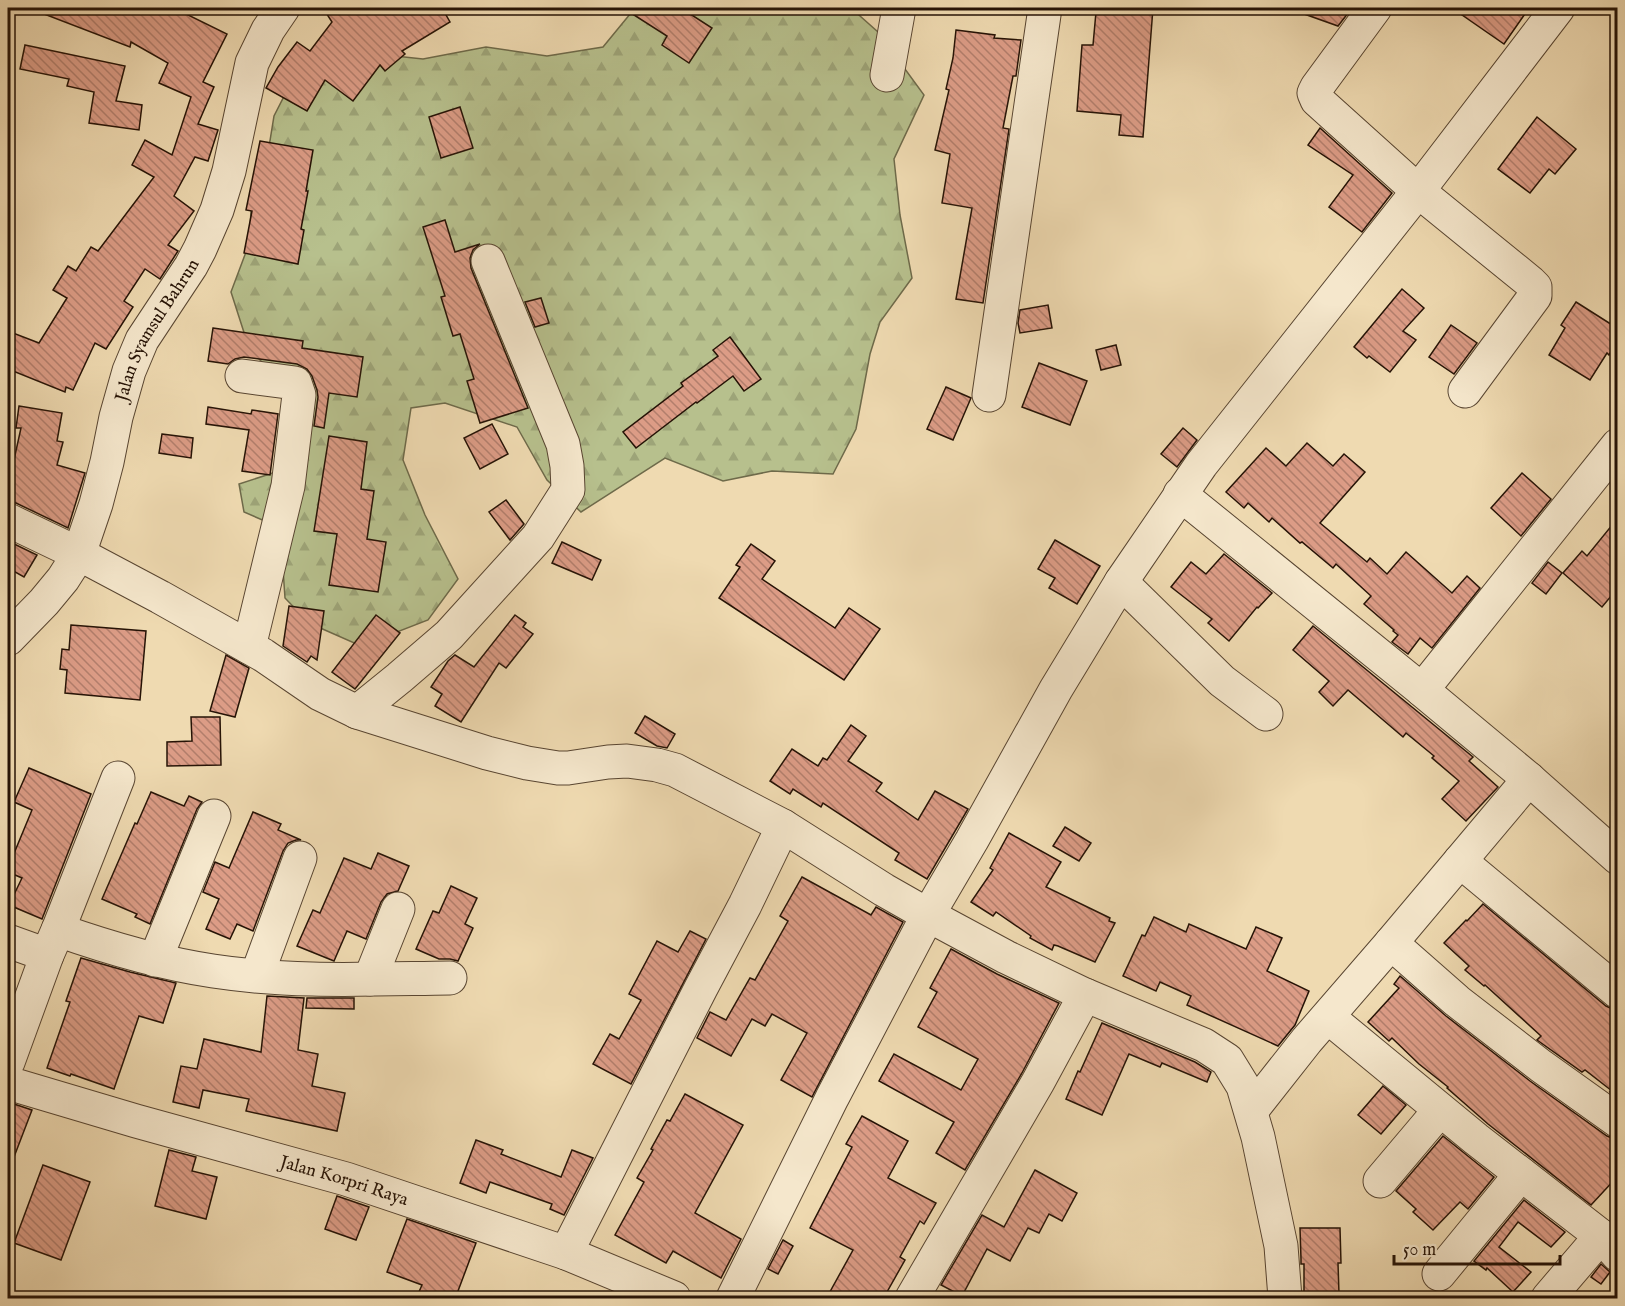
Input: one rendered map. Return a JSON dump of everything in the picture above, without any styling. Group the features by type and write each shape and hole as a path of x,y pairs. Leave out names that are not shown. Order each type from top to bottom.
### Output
{"street":[{"name":"Jalan Syamsul Bahrun","path":"8,639 44,602 63,579 79,554 96,504 129,371 142,340 191,266 217,210 229,171 252,63 268,30 283,8"},
{"path":"887,75 899,8"},
{"path":"989,394 1045,8"},
{"path":"1375,8 1317,87 1314,93 1317,100 1418,192 1535,287 1534,296 1465,391"},
{"path":"733,1299 832,1098 928,915 1056,689 1120,582 1201,465 1418,192 1558,8"},
{"path":"357,712 449,635 538,537 568,490 563,444 488,261"},
{"path":"242,376 295,383 299,394 288,486 249,647"},
{"path":"1422,690 1617,445"},
{"path":"1180,494 1529,778 1617,858"},
{"path":"8,520 160,597 263,655 320,694 357,712 487,753 528,763 558,768 627,761 675,770 783,826 928,915 1006,957 1085,995 1204,1045 1223,1056 1243,1086 1251,1111 1281,1246 1285,1299"},
{"path":"1120,582 1222,681 1266,714"},
{"path":"8,1062 52,943 118,778"},
{"path":"1251,1111 1287,1064 1529,778"},
{"path":"155,960 214,816"},
{"path":"566,1253 745,905 783,826"},
{"path":"256,975 300,858"},
{"path":"1460,861 1617,992"},
{"path":"370,979 398,909"},
{"path":"8,941 110,948 155,960 213,971 256,975 313,979 450,978"},
{"path":"1391,943 1457,1001 1617,1121"},
{"path":"912,1299 1043,1073 1085,995"},
{"path":"1328,1017 1609,1245 1548,1299"},
{"name":"Jalan Korpri Raya","path":"8,1083 346,1179 566,1253 674,1299"},
{"path":"1380,1181 1440,1110"},
{"path":"1439,1274 1521,1174"}],"green space":[{"path":"635,8 851,8 878,32 924,95 894,159 900,215 912,278 880,322 870,354 856,429 833,474 772,471 723,481 665,458 581,512 547,480 517,427 445,403 411,408 403,460 425,515 458,579 428,620 361,646 309,623 285,598 283,569 288,531 244,512 239,484 291,467 283,418 281,383 249,348 231,292 249,244 251,211 267,159 274,116 297,71 367,53 423,59 486,47 547,56 603,47"}],"building":[{"path":"31,8 174,8 227,34 203,82 214,87 198,124 218,130 208,161 195,157 174,196 194,211 168,245 178,251 160,279 145,269 124,301 133,307 106,349 95,343 73,390 66,387 65,392 8,369 8,331 39,343 67,298 53,290 68,266 76,271 91,247 98,251 154,177 132,165 145,140 172,155 191,97 159,83 168,63 131,42 130,47"},
{"path":"323,8 442,8 450,22 402,51 405,54 385,71 380,65 353,101 325,80 307,111 266,88 297,42 310,51 332,22"},
{"path":"623,8 681,8 712,28 689,63 662,45 667,36"},
{"path":"1102,8 1153,8 1143,137 1119,135 1121,115 1077,111 1082,45 1093,45 1096,12 1101,12"},
{"path":"1294,8 1352,8 1338,26 1293,10"},
{"path":"1452,8 1529,8 1504,44"},
{"path":"956,30 995,35 994,38 1021,40 1016,76 1013,76 1003,128 1009,129 983,303 956,299 972,208 942,203 950,154 935,150 949,90 946,89"},
{"path":"25,45 125,66 116,101 142,105 139,130 89,123 94,92 67,86 69,79 20,69"},
{"path":"460,107 473,148 441,158 429,117"},
{"path":"1537,117 1576,149 1555,174 1549,169 1530,193 1498,169"},
{"path":"1320,128 1392,193 1362,232 1329,207 1353,175 1308,145"},
{"path":"260,141 313,150 298,264 244,253 252,211 246,210"},
{"path":"445,220 455,252 480,244 473,250 470,258 471,268 528,408 480,423 467,381 474,379 460,334 453,336 441,297 445,296 423,227"},
{"path":"1402,289 1424,308 1403,331 1416,340 1390,372 1354,347"},
{"path":"541,298 549,323 535,327 525,302"},
{"path":"1576,302 1617,328 1617,342 1590,380 1549,355 1565,328 1561,325"},
{"path":"1048,305 1052,328 1020,333 1018,323 1020,310"},
{"path":"1451,325 1477,343 1454,374 1429,357"},
{"path":"213,328 303,341 302,348 363,357 357,397 329,393 324,428 314,426 318,397 312,376 307,369 297,364 244,357 228,364 208,361"},
{"path":"730,337 761,379 744,391 733,376 636,448 623,432 683,386 681,383 718,356 713,350"},
{"path":"1116,345 1121,365 1101,370 1096,350"},
{"path":"1039,363 1087,381 1070,425 1022,407"},
{"path":"946,387 971,398 953,440 927,429"},
{"path":"19,406 62,413 57,441 63,442 57,465 85,473 68,528 8,501 8,487 21,428 16,428"},
{"path":"208,407 251,414 252,410 278,414 270,475 242,471 249,430 206,424"},
{"path":"492,424 508,454 480,469 464,438"},
{"path":"1183,428 1197,440 1177,467 1161,454"},
{"path":"162,434 193,438 191,458 159,453"},
{"path":"329,436 367,442 361,489 374,491 367,539 386,542 378,592 329,585 337,534 314,531"},
{"path":"1307,443 1333,466 1344,454 1365,472 1320,523 1367,562 1370,558 1387,574 1406,552 1452,593 1467,576 1480,588 1432,648 1420,638 1408,654 1392,642 1398,635 1364,604 1371,596 1336,564 1333,568 1272,518 1269,522 1248,503 1244,508 1226,492 1266,448 1286,466"},
{"path":"1522,473 1551,499 1521,536 1491,508"},
{"path":"506,500 524,524 510,540 489,512"},
{"path":"1617,519 1617,589 1602,607 1563,573 1582,551 1587,556"},
{"path":"1055,540 1100,566 1077,604 1049,588 1055,578 1038,569"},
{"path":"8,541 37,555 24,577 8,568 14,556 8,552"},
{"path":"562,542 601,560 592,580 552,563"},
{"path":"751,544 775,561 762,579 835,628 849,608 880,629 844,680 719,598 740,567 736,565"},
{"path":"1224,554 1272,593 1257,607 1229,641 1208,623 1212,619 1171,587 1191,562 1206,574"},
{"path":"1548,562 1562,573 1546,594 1532,583"},
{"path":"289,606 324,611 317,660 311,656 307,662 283,646"},
{"path":"376,615 400,633 355,689 332,672"},
{"path":"515,615 526,623 523,627 533,634 506,668 499,663 461,722 435,706 442,694 431,687 448,661 455,655 474,667"},
{"path":"71,625 146,631 140,700 65,693 67,670 60,669 62,649 69,650"},
{"path":"1313,626 1473,757 1469,761 1498,787 1466,821 1442,799 1459,781 1432,758 1434,756 1406,733 1403,737 1348,690 1333,706 1319,692 1329,681 1293,650"},
{"path":"226,655 249,668 235,717 210,711"},
{"path":"645,716 675,734 667,748 657,746 635,733"},
{"path":"191,717 220,717 221,765 167,766 167,742 192,741"},
{"path":"851,725 866,736 848,761 882,783 876,791 918,820 935,791 968,809 927,879 895,860 899,853 823,803 821,807 793,789 790,794 770,781 792,749 818,766 823,758 827,760"},
{"path":"29,768 91,794 42,919 9,905 22,878 8,872 8,868 32,810 14,802"},
{"path":"151,792 184,806 189,796 202,802 197,809 150,924 135,917 137,914 102,899"},
{"path":"253,812 281,824 278,830 301,840 288,843 283,851 253,931 237,924 230,939 206,929 219,899 203,892 215,862 229,868"},
{"path":"1065,827 1091,843 1079,861 1053,846"},
{"path":"1009,833 1061,862 1046,887 1110,918 1109,921 1115,923 1095,962 1058,946 1054,945 1052,950 1030,938 1031,936 996,912 993,916 971,902 993,870 990,868"},
{"path":"378,853 409,866 398,891 387,894 381,902 366,939 347,931 334,961 297,946 313,910 320,913 344,858 371,869"},
{"path":"802,877 871,915 876,907 903,922 812,1097 781,1080 807,1033 772,1014 765,1026 752,1019 731,1056 697,1038 710,1012 726,1020 750,978 755,980 788,921 780,916"},
{"path":"451,886 477,898 465,924 473,928 458,961 439,959 416,949 433,911 439,913"},
{"path":"1483,904 1606,1006 1617,1011 1617,1098 1610,1092 1612,1091 1585,1070 1582,1072 1537,1040 1541,1036 1465,970 1469,966 1444,943"},
{"path":"1154,917 1186,932 1189,924 1246,949 1256,927 1282,938 1267,971 1309,991 1295,1025 1278,1046 1187,1005 1191,996 1160,982 1156,991 1123,976 1142,935 1145,936"},
{"path":"690,931 706,939 631,1084 593,1064 610,1034 619,1039 641,1000 629,994 657,941 678,952"},
{"path":"951,949 1059,1003 1022,1073 965,1170 936,1153 954,1122 879,1081 894,1054 961,1090 978,1059 918,1027 937,992 930,988"},
{"path":"81,958 176,983 163,1023 139,1016 114,1089 47,1068 70,1002 66,1001"},
{"path":"1400,976 1446,1016 1530,1081 1607,1136 1617,1140 1617,1177 1591,1205 1488,1124 1392,1038 1389,1041 1368,1022 1399,988 1394,984"},
{"path":"267,996 304,998 298,1050 318,1054 312,1086 345,1093 337,1131 246,1111 249,1099 203,1090 199,1108 173,1102 181,1066 197,1069 204,1039 261,1052"},
{"path":"307,998 354,998 354,1009 306,1008"},
{"path":"1102,1023 1195,1062 1211,1072 1207,1082 1162,1063 1160,1067 1129,1054 1102,1115 1066,1099"},
{"path":"1383,1086 1406,1105 1381,1134 1358,1115"},
{"path":"685,1094 743,1125 695,1213 741,1239 721,1278 673,1251 666,1263 615,1235 644,1182 637,1178 653,1150 651,1149"},
{"path":"8,1102 32,1110 9,1170 8,1170"},
{"path":"862,1116 908,1141 888,1178 936,1203 924,1224 920,1221 900,1257 905,1260 883,1299 826,1299 853,1250 810,1228 852,1147 846,1144"},
{"path":"1443,1136 1494,1177 1468,1209 1460,1202 1433,1230 1413,1212 1416,1209 1396,1191"},
{"path":"476,1140 503,1150 501,1154 561,1177 572,1150 593,1158 564,1215 550,1209 552,1204 490,1182 486,1193 460,1183"},
{"path":"169,1150 196,1157 192,1171 217,1177 206,1219 155,1206"},
{"path":"43,1165 90,1182 61,1260 14,1243"},
{"path":"1035,1170 1077,1193 1062,1221 1049,1214 1039,1233 1028,1228 1010,1261 987,1249 962,1296 941,1285 982,1215 1004,1227"},
{"path":"337,1196 369,1207 356,1240 325,1229"},
{"path":"1524,1200 1565,1232 1551,1247 1518,1222 1499,1247 1531,1272 1513,1292 1487,1268 1486,1270 1474,1261"},
{"path":"407,1219 476,1243 455,1299 429,1299 418,1294 422,1285 387,1272"},
{"path":"1300,1228 1340,1228 1339,1294 1304,1296 1304,1264 1301,1264"},
{"path":"783,1240 793,1246 778,1274 768,1269"},
{"path":"1601,1264 1610,1272 1601,1284 1591,1277"}]}
